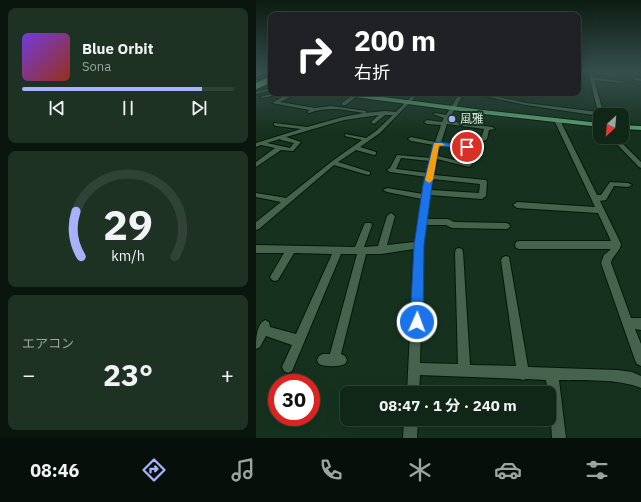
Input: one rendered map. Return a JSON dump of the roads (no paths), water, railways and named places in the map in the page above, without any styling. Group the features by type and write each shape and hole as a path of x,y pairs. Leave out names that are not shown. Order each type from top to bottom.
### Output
{"main road":[{"path":"364,96 453,108 593,123"},
{"path":"629,127 641,128"}],"street":[{"path":"594,91 598,108"},
{"path":"262,97 268,96"},
{"path":"288,96 274,103 315,109 334,108 368,113"},
{"path":"344,104 355,96"},
{"path":"256,227 333,163 368,140 399,113 414,96"},
{"path":"414,386 419,245 426,194 437,144 445,121 460,96"},
{"path":"492,96 526,104 593,114"},
{"path":"309,112 315,109"},
{"path":"374,122 385,112"},
{"path":"258,142 280,138 326,122 368,113 399,113"},
{"path":"435,114 445,121"},
{"path":"557,120 617,245"},
{"path":"427,122 445,121 489,129 484,139"},
{"path":"276,124 307,128"},
{"path":"347,135 368,140"},
{"path":"258,142 291,150 298,142 280,138"},
{"path":"411,139 437,144 482,149"},
{"path":"620,144 641,166"},
{"path":"256,165 279,148"},
{"path":"357,148 374,153"},
{"path":"387,190 426,194 482,196 484,182 391,170 399,156 434,158 469,165"},
{"path":"333,163 368,173"},
{"path":"594,198 603,198 612,184 628,185"},
{"path":"256,196 287,201"},
{"path":"517,205 600,210"},
{"path":"381,250 391,216"},
{"path":"422,222 448,222 452,225 506,226"},
{"path":"333,360 360,251 368,225"},
{"path":"256,249 360,251 419,245"},
{"path":"519,245 617,245"},
{"path":"617,245 606,261 641,360"},
{"path":"275,277 291,249"},
{"path":"288,367 338,251"},
{"path":"459,252 464,371"},
{"path":"506,260 523,374"},
{"path":"628,323 641,324"},
{"path":"256,343 264,328 299,341"},
{"path":"415,369 523,374 617,376 632,378 641,382"},
{"path":"552,375 559,438"},
{"path":"410,438 411,426"}],"place":[{"name":"風雅","path":"452,119"}]}
